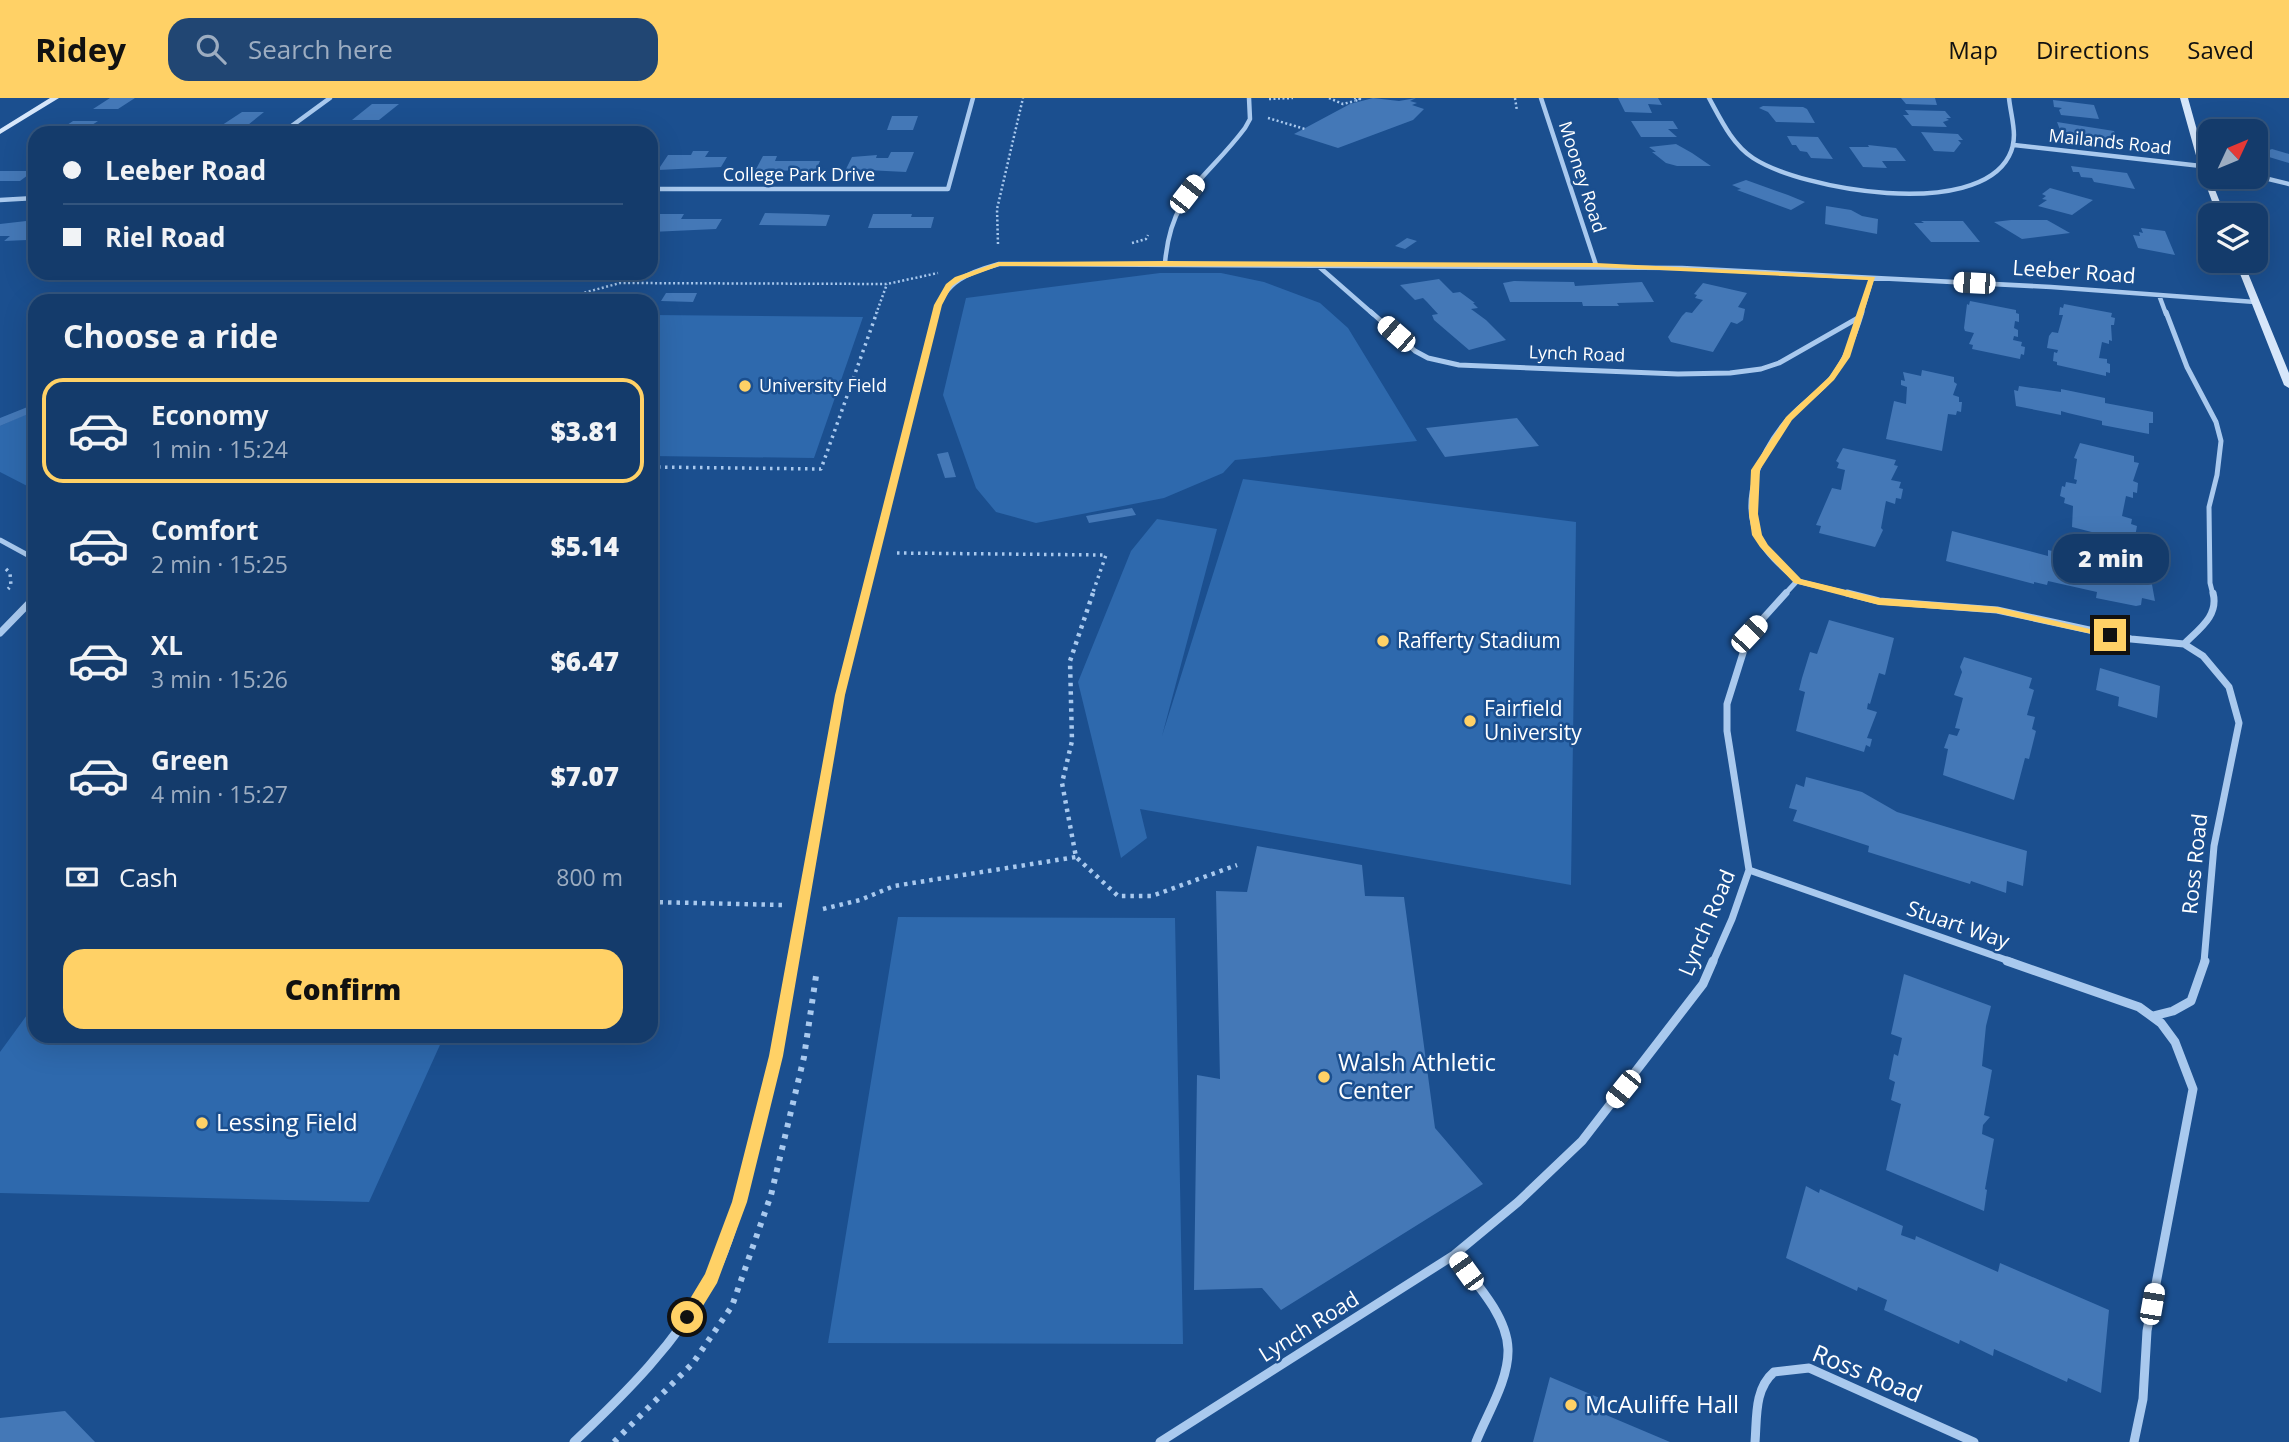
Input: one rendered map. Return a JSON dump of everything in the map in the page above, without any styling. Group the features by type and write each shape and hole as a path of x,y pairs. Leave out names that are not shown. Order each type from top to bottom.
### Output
{"main road":[{"path":"0,132 55,98"},
{"path":"2183,98 2198,141"},
{"path":"2244,273 2289,385"}],"street":[{"path":"292,126 330,98"},
{"name":"College Park Drive","path":"658,189 948,189 972,98"},
{"path":"1165,263 1169,225 1178,206 1238,138 1250,115 1249,98"},
{"name":"Mooney Road","path":"1541,98 1596,265"},
{"path":"1709,98 1731,140 1755,159 1810,181 1866,190 1922,194 1969,188 1998,172 2014,145 2009,98"},
{"name":"Mailands Road","path":"2014,145 2198,166"},
{"path":"2268,179 2289,184"},
{"path":"0,200 28,198"},
{"name":"Leeber Road","path":"574,1442 641,1377 675,1336 712,1278 740,1202 776,1056 840,695 938,305 948,285 964,276 999,264 1596,265 1872,278 2255,302"},
{"name":"Lynch Road","path":"1317,265 1415,351 1429,358 1459,365 1678,374 1730,373 1779,363 1858,318"},
{"path":"1872,278 1846,357 1832,379 1789,418 1756,470 1754,514 1757,535 1764,547 1797,581 1879,601 1997,610 2131,639 2184,644 2211,617 2215,602 2210,583 2209,507 2217,475 2221,441 2216,422 2187,367 2159,295"},
{"path":"0,540 28,555"},
{"name":"Lynch Road","path":"1160,1442 1454,1255 1518,1202 1582,1141 1703,984 1732,919 1749,870 1727,731 1727,704 1749,634 1797,581"},
{"path":"0,633 28,604"},
{"name":"Ross Road","path":"2153,1016 2173,1011 2191,1000 2200,982 2206,958 2214,846 2221,803 2236,745 2238,723 2229,687 2203,656 2184,644"},
{"name":"Stuart Way","path":"1749,870 2139,1007 2153,1016"},
{"path":"2134,1442 2143,1399 2147,1331 2193,1089 2185,1059 2173,1036 2153,1016"},
{"path":"1454,1255 1500,1324 1508,1349 1501,1378 1476,1442"},
{"name":"Ross Road","path":"1755,1442 1763,1385 1773,1372 1792,1368 1809,1368 1974,1442"}],"path":[{"path":"999,264 997,209 1023,98"},
{"path":"1260,113 1261,103 1265,100 1293,98"},
{"path":"1329,98 1343,104 1355,101"},
{"path":"1515,98 1517,111"},
{"path":"1250,115 1260,113 1304,129"},
{"path":"1133,242 1146,239 1149,233"},
{"path":"580,294 620,283 887,284 929,272 964,276"},
{"path":"658,467 821,469 887,284"},
{"path":"897,553 1106,555 1070,661 1072,741 1062,783 1076,857 1118,896 1152,897 1237,865"},
{"path":"0,564 10,573 11,586 6,593"},
{"path":"658,902 803,906 825,909 860,900 894,886 1076,857"}],"shaded area":[{"path":"1160,273 1221,273 1264,282 1320,303 1348,328 1417,441 1235,460 1223,473 1164,498 1036,523 996,512 976,488 943,395 966,298"},
{"name":"University Field","path":"658,315 863,317 814,458 658,456"},
{"path":"28,413 28,486 0,472 0,426"},
{"name":"Rafferty Stadium","path":"1243,479 1576,522 1571,885 1140,809 1147,838 1121,858 1078,682 1131,551 1157,519 1217,529 1162,736"},
{"path":"898,917 1175,918 1183,1344 828,1343"},
{"name":"Lessing Field","path":"28,1014 28,1043 441,1043 369,1202 0,1193 0,1052"}],"building":[{"path":"110,98 135,98 118,109 93,109"},
{"path":"1373,98 1399,101 1416,98 1410,101 1417,103 1412,105 1424,109 1413,120 1338,148 1294,134 1350,104"},
{"path":"1618,98 1658,98 1662,105 1648,104 1652,113 1625,112"},
{"path":"1901,98 1935,98 1937,105 1906,104"},
{"path":"2053,100 2094,105 2099,119 2061,115 2059,110 2062,108 2054,107"},
{"path":"372,104 399,104 379,120 352,120"},
{"path":"1803,107 1815,123 1776,122 1768,112 1759,108"},
{"path":"1905,110 1945,111 1951,118 1946,118 1949,120 1943,122 1947,127 1912,126 1903,115 1909,115"},
{"path":"242,112 264,112 247,126 221,126"},
{"path":"892,116 918,116 913,130 887,130"},
{"path":"73,121 98,121 90,126 66,126"},
{"path":"1631,121 1673,121 1678,129 1668,129 1677,137 1641,137"},
{"path":"2057,122 2114,131 2118,141 2062,135"},
{"path":"1921,132 1958,134 1963,140 1958,140 1961,143 1954,152 1934,151"},
{"path":"1787,136 1818,137 1833,159 1811,158 1807,152 1792,145"},
{"path":"1676,144 1711,166 1677,166 1666,163 1649,147"},
{"path":"1868,145 1896,148 1906,161 1882,161 1887,168 1863,167 1849,147 1869,147"},
{"path":"2272,149 2289,154 2289,163 2268,157 2268,151"},
{"path":"693,151 709,151 705,157 727,157 721,167 658,170 668,155 691,155"},
{"path":"891,152 914,152 906,172 846,169 852,157 877,155 876,158 888,158"},
{"path":"763,156 777,156 775,161 820,161 816,170 755,171"},
{"path":"2071,166 2127,173 2135,189 2094,182 2092,178 2081,177 2079,172 2073,172"},
{"path":"0,171 28,171 28,175 20,181 0,181"},
{"path":"1746,180 1805,202 1791,210 1737,190 1741,189 1732,185"},
{"path":"2050,188 2093,200 2072,215 2038,206 2047,200 2042,199 2046,196 2042,194"},
{"path":"1826,206 1851,210 1862,216 1878,219 1877,234 1825,224"},
{"path":"765,213 830,215 826,226 759,225"},
{"path":"658,214 684,214 681,219 722,219 716,229 658,232"},
{"path":"873,214 934,217 931,228 868,228"},
{"path":"2047,220 2070,233 2022,239 1994,222"},
{"path":"28,221 28,239 4,241 10,236 0,236 0,224"},
{"path":"1921,221 1963,221 1980,242 1931,242 1914,223 1924,223"},
{"path":"2141,228 2165,231 2175,255 2138,248 2133,235 2140,236 2139,232 2143,233"},
{"path":"1407,238 1417,241 1405,249 1395,246"},
{"path":"1439,279 1453,293 1460,292 1475,303 1478,308 1471,309 1506,340 1469,350 1434,320 1432,315 1438,314 1423,298 1415,300 1400,285"},
{"path":"1574,282 1575,286 1642,282 1654,302 1583,306 1582,302 1510,302 1503,283"},
{"path":"1703,283 1747,293 1738,307 1745,309 1743,320 1737,324 1731,322 1713,352 1671,342 1668,337 1682,316 1686,312 1692,313 1703,300 1695,298 1697,295 1694,294"},
{"path":"666,293 697,293 693,302 661,301"},
{"path":"1970,301 2016,310 2019,322 2015,321 2014,328 2018,330 2018,337 2014,336 2013,340 2022,342 2021,346 2025,347 2024,355 2021,354 2020,359 1972,349 1973,345 1969,344 1974,333 1965,331 1964,328 1967,304 1969,305"},
{"path":"2064,304 2112,313 2111,317 2115,318 2114,325 2111,325 2112,341 2109,340 2109,344 2102,342 2099,358 2107,359 2110,364 2110,373 2106,372 2106,376 2057,365 2057,362 2053,361 2054,352 2057,353 2058,350 2047,348 2049,336 2052,332 2058,333 2063,315 2059,315 2060,307 2063,308"},
{"path":"1922,370 1954,377 1957,384 1953,395 1959,397 1959,402 1962,402 1961,412 1957,411 1956,415 1948,414 1942,451 1886,439 1894,401 1906,404 1907,387 1901,385 1901,380 1905,381 1903,372 1921,376"},
{"path":"2019,386 2061,392 2061,389 2105,398 2105,403 2153,412 2153,423 2149,423 2149,434 2102,425 2102,421 2061,411 2061,415 2016,406 2014,390 2018,391"},
{"path":"28,407 28,414 0,426 0,418"},
{"path":"1517,418 1539,446 1445,457 1426,428"},
{"path":"2080,443 2134,456 2134,462 2139,463 2133,481 2138,483 2137,493 2133,492 2133,498 2126,496 2122,516 2132,519 2131,524 2137,526 2135,537 2131,536 2131,542 2072,527 2073,506 2064,503 2065,498 2060,496 2062,486 2065,487 2066,482 2076,484 2077,480 2074,479 2077,459 2074,458"},
{"path":"1843,448 1896,460 1894,465 1898,466 1891,480 1901,482 1901,499 1896,498 1895,504 1886,501 1881,528 1883,530 1875,547 1819,533 1821,526 1816,525 1832,488 1841,490 1845,470 1837,468 1839,463 1836,461"},
{"path":"948,452 956,477 945,478 937,454"},
{"path":"1132,508 1136,515 1089,523 1086,516"},
{"path":"1952,531 2048,556 2048,550 2100,563 2099,567 2151,579 2155,601 2142,598 2141,605 2136,606 2096,598 2097,592 2048,581 2047,585 2034,584 1946,561"},
{"path":"1829,620 1894,638 1885,675 1879,673 1870,704 1868,703 1867,709 1877,712 1867,738 1872,739 1870,747 1866,745 1864,752 1796,731 1805,692 1799,690 1802,678 1810,652 1817,654"},
{"path":"1964,657 2032,678 2029,688 2034,690 2027,715 2035,717 2032,729 2036,731 2029,759 2025,758 2014,800 1943,775 1948,749 1944,748 1949,734 1957,736 1960,729 1955,728 1963,698 1954,695"},
{"path":"2100,668 2160,686 2157,718 2118,706 2119,697 2096,690"},
{"path":"1806,777 1862,792 1897,812 2027,851 2023,886 2007,881 2006,893 1971,881 1970,884 1868,852 1869,846 1793,821 1797,810 1789,808 1796,784 1804,787"},
{"name":"Walsh Athletic Center","path":"1257,846 1362,865 1365,896 1404,897 1435,1128 1483,1184 1281,1310 1262,1288 1194,1290 1197,1075 1220,1079 1216,891 1247,892"},
{"path":"1904,974 1991,1006 1982,1066 1992,1070 1984,1115 1990,1117 1983,1125 1982,1134 1994,1139 1984,1211 1886,1170 1901,1104 1891,1100 1895,1082 1889,1079 1894,1054 1898,1056 1902,1038 1891,1034"},
{"path":"1806,1186 1819,1193 1820,1189 1903,1226 1901,1235 1915,1240 1916,1236 1998,1272 2000,1263 2109,1310 2101,1393 2068,1378 2067,1382 1994,1349 1993,1356 1960,1340 1959,1344 1884,1310 1887,1300 1858,1287 1857,1291 1786,1258"},
{"name":"McAuliffe Hall","path":"1550,1377 1602,1399 1599,1412 1670,1442 1533,1442"},
{"path":"65,1411 95,1442 0,1442 0,1418"}],"place":[{"name":"University Field","path":"745,386"},
{"name":"Rafferty Stadium","path":"1383,641"},
{"name":"Fairfield University","path":"1470,721"},
{"name":"Walsh Athletic Center","path":"1324,1077"},
{"name":"Lessing Field","path":"202,1123"},
{"name":"McAuliffe Hall","path":"1571,1405"}],"route":[{"path":"687,1317 712,1278 740,1202 776,1056 840,695 938,305 948,285 958,278 999,264 1165,263 1596,265 1872,278 1846,357 1832,379 1789,418 1756,470 1753,489 1754,514 1757,535 1764,547 1797,581 1843,593 1879,601 1923,606 1997,610 2110,635"}]}
